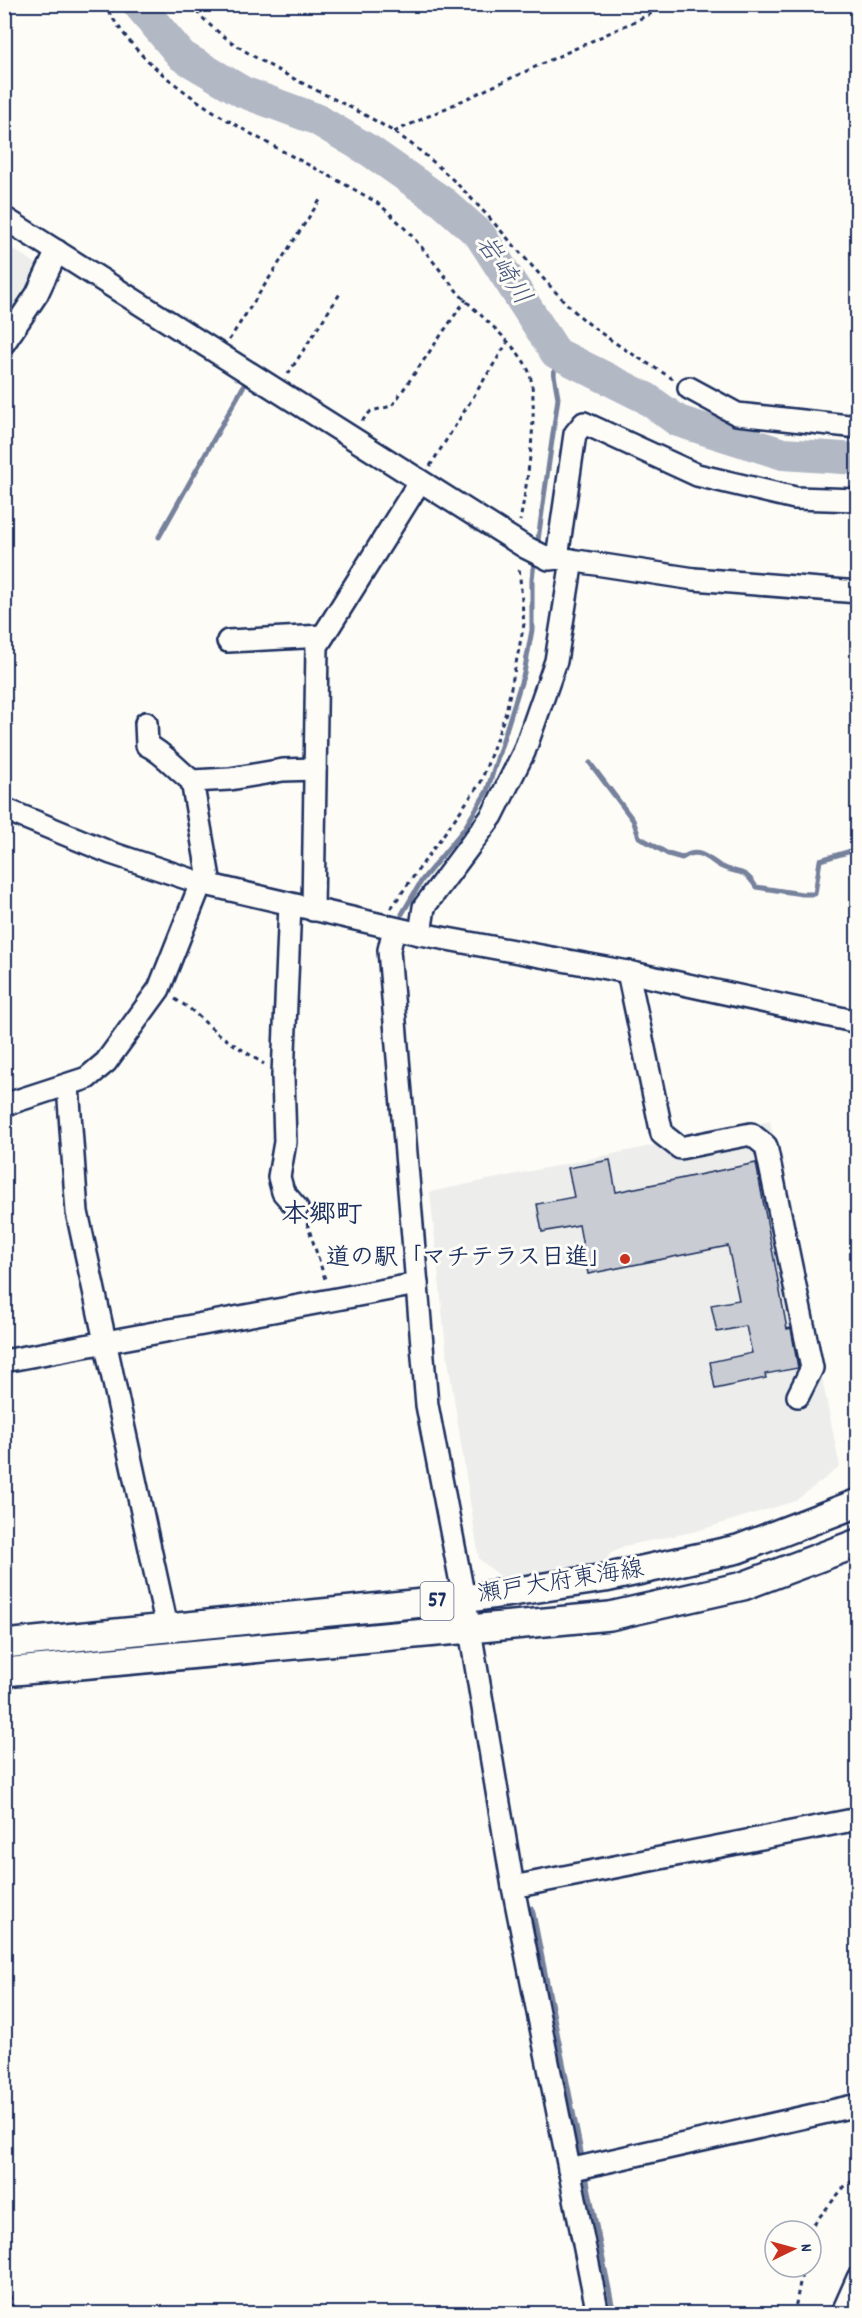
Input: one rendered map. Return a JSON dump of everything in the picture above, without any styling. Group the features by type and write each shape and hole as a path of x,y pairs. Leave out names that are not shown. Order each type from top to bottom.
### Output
{"main road":[{"name":"瀬戸大府東海線","path":"4,1644 464,1599 605,1578 738,1549 858,1503"},
{"name":"瀬戸大府東海線","path":"4,1672 610,1616 743,1586 858,1543"}],"street":[{"path":"4,218 521,544 559,559 694,579 858,592"},
{"path":"4,343 37,294 57,251"},
{"path":"689,388 737,414 858,427"},
{"path":"420,934 424,907 492,816 524,752 556,662 559,559 576,434 584,423 697,475 795,498 858,500"},
{"path":"313,910 317,646 420,481"},
{"path":"228,641 323,636"},
{"path":"146,723 147,745 162,753 176,770 192,780 230,779 283,770 315,769"},
{"path":"4,1105 87,1078 106,1062 159,989 205,883 192,780"},
{"path":"4,809 111,853 205,883 313,910 420,934 628,972 858,1022"},
{"path":"290,904 283,1076 285,1142 280,1186 297,1208"},
{"path":"386,926 427,1405 470,1629 513,1887 598,2313"},
{"path":"628,972 662,1134 680,1148 751,1134 766,1146 812,1368 798,1396"},
{"path":"68,1086 77,1212 167,1628"},
{"path":"4,1361 332,1298 417,1284"},
{"path":"513,1887 858,1819"},
{"path":"569,2170 858,2105"},
{"path":"842,2313 858,2278"}],"path":[{"path":"104,4 145,58 169,79 219,114 366,196 399,220 456,291 520,354 530,375 533,399 521,544 524,624 506,712 481,782 386,926"},
{"path":"191,4 213,28 244,50 394,132 455,182 571,308 623,348 689,388"},
{"path":"394,132 672,4"},
{"path":"220,354 322,197"},
{"path":"348,434 370,411 392,406 467,299 456,291"},
{"path":"277,390 341,292"},
{"path":"420,481 507,343"},
{"path":"159,989 189,1008 218,1034 283,1076"},
{"path":"297,1208 307,1221 332,1298"},
{"path":"818,2219 844,2187 858,2177"},
{"path":"4,2269 14,2313"},
{"path":"794,2313 801,2279"}],"shaded area":[{"path":"5,244 43,268 5,325"},
{"name":"道の駅「マチテラス日進」","path":"770,1121 840,1467 795,1501 697,1531 624,1546 610,1554 602,1564 591,1569 505,1580 479,1559 446,1348 430,1192"}],"building":[{"name":"道の駅「マチテラス日進」","path":"610,1160 616,1192 756,1163 787,1329 791,1328 798,1368 765,1374 766,1378 715,1389 710,1362 752,1353 746,1326 717,1332 711,1305 739,1300 728,1246 588,1274 579,1225 542,1232 537,1204 574,1197 568,1168"}],"waterway":[{"name":"岩崎川","path":"138,4 182,56 243,92 316,119 370,151 444,203 480,235 556,353 646,398 678,421 783,454 858,459"},
{"path":"537,547 558,398 554,375 556,353"},
{"path":"159,537 247,380"},
{"path":"402,914 422,880 464,829 487,791 524,673 532,630 532,579 535,556"},
{"path":"590,763 633,820 639,837 668,854 682,858 693,853 702,854 726,869 744,874 756,887 815,894 820,860 858,849"},
{"path":"532,1908 583,2162"},
{"path":"585,2171 614,2314"}],"place":[{"name":"道の駅「マチテラス日進」","path":"625,1259"}],"district":[{"name":"本郷町","path":"322,1216"}]}
